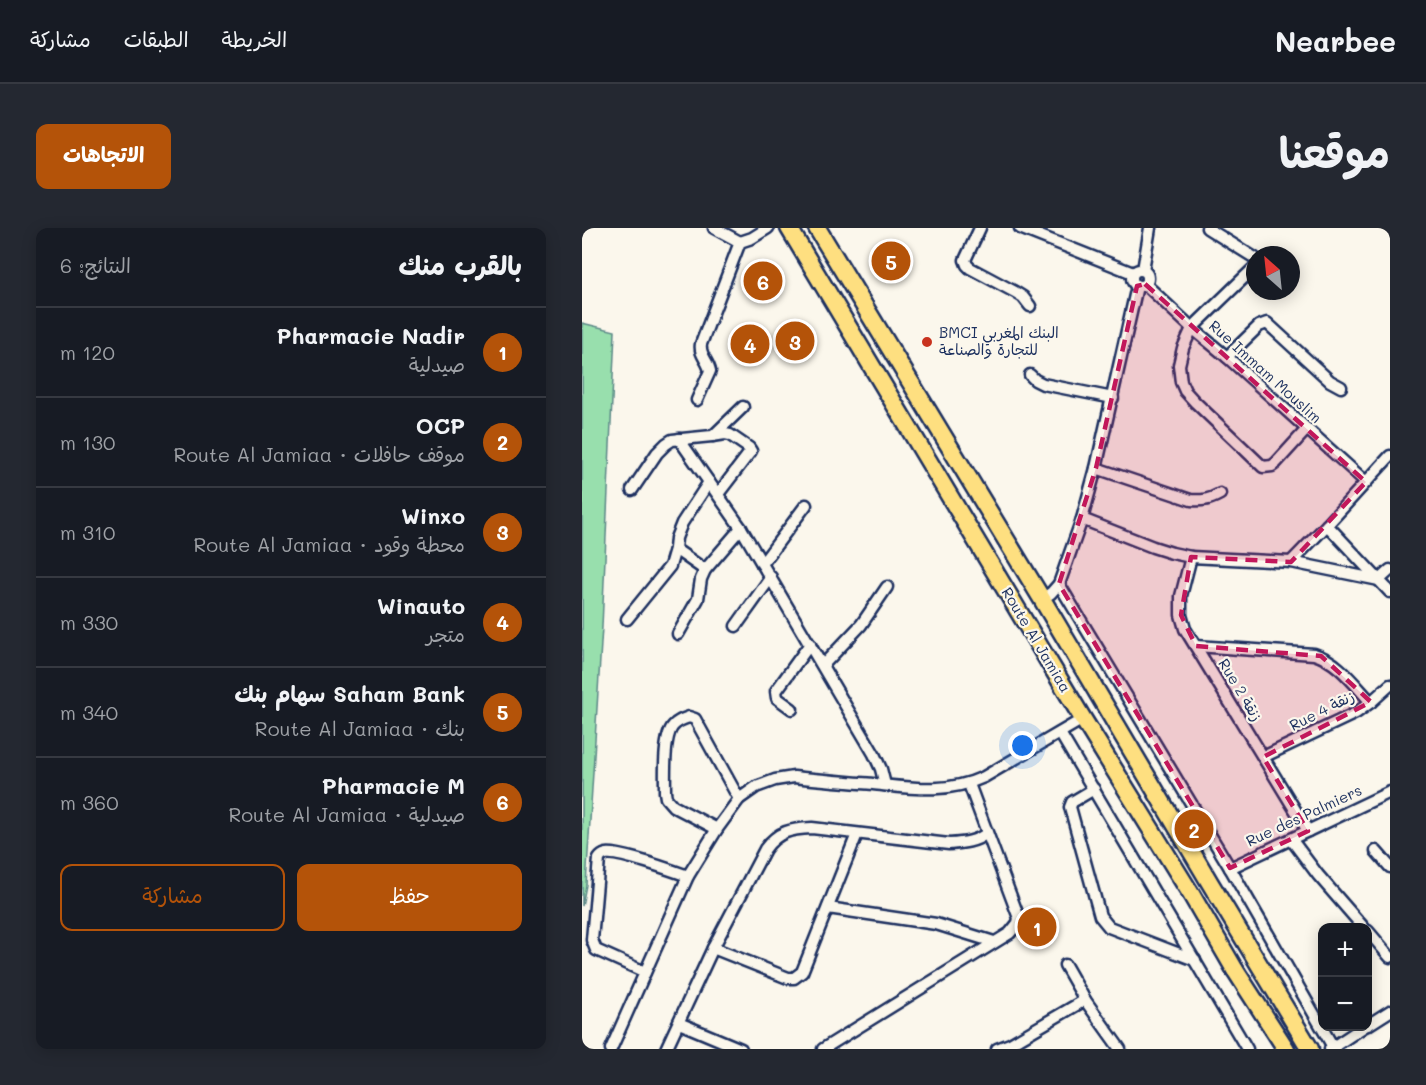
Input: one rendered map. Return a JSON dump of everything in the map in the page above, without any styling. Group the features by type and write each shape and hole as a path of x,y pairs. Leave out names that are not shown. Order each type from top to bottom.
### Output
{"main road":[{"name":"Route Al Jamiaa","path":"789,228 1083,719 1235,970 1286,1049"},
{"name":"Route Al Jamiaa","path":"817,228 1042,599 1310,1049"},
{"path":"1235,970 1271,1049"}],"street":[{"path":"714,228 740,242 768,228"},
{"path":"980,228 966,260 967,265 1023,297 1030,306"},
{"path":"1020,228 1138,272"},
{"path":"1042,599 1059,584 1082,519 1141,285 1132,280 1138,272 1150,228"},
{"path":"1207,228 1246,252"},
{"path":"698,400 710,370 701,353 701,344 740,242"},
{"path":"1246,276 1192,328 1183,348 1179,365 1181,382 1185,391 1259,464 1267,467 1276,463 1307,429"},
{"name":"Rue Immam Mouslim","path":"1141,285 1227,357 1366,482"},
{"path":"1227,357 1259,326 1267,323 1330,381 1341,387"},
{"path":"1030,375 1043,384 1113,398"},
{"path":"712,436 743,407"},
{"path":"632,490 657,453 672,440 724,434 730,435 751,451 718,494"},
{"path":"678,439 741,528 823,665 878,761 885,786"},
{"path":"1291,562 1390,456"},
{"path":"1096,468 1191,500 1210,500 1220,494"},
{"path":"627,619 670,566 682,523 709,482"},
{"path":"762,564 806,505"},
{"path":"1082,519 1172,553 1291,562 1379,580"},
{"path":"1328,525 1390,592"},
{"path":"678,634 698,599 705,570 741,528"},
{"path":"675,549 705,570"},
{"name":"Rue 2 زنقة","path":"1191,556 1181,596 1181,615 1185,629 1308,831"},
{"path":"1379,580 1390,570"},
{"path":"736,626 771,578"},
{"path":"1059,584 1230,868 1333,1048 1358,1031"},
{"path":"823,665 861,625 887,587"},
{"path":"792,709 777,698 776,691 810,644"},
{"path":"1196,646 1322,656 1334,663 1371,702"},
{"name":"Rue 4 زنقة","path":"1263,757 1356,713 1390,685"},
{"path":"717,829 673,806 666,798 667,739 673,726 689,717 693,718 739,798"},
{"path":"611,1049 688,876 739,798 756,787 775,780 794,777 927,789 956,787 984,777 1083,719"},
{"path":"1060,733 1247,1049"},
{"path":"823,1049 1010,933 1014,928 1019,918 969,784"},
{"path":"1094,789 1072,802 1070,807 1102,921 1109,927 1195,960"},
{"name":"Rue des Palmiers","path":"1230,868 1390,792"},
{"path":"666,1049 713,948 765,849 780,834 794,829 812,828 964,843 980,839 987,834"},
{"path":"713,948 788,978 794,978 802,972 857,834"},
{"path":"1291,839 1318,875 1360,923"},
{"path":"1376,852 1390,867"},
{"path":"645,972 596,950 594,946 592,940 599,859 609,853 688,876"},
{"path":"828,908 936,924 994,942"},
{"path":"1372,936 1390,957"},
{"path":"1065,965 1085,1000 1120,1049"},
{"path":"997,1049 1012,1047 1085,1000"},
{"path":"1372,1022 1390,1011"},
{"path":"679,1023 741,1049"}],"highlighted area":[{"path":"1145,284 1366,482 1291,562 1191,557 1181,615 1196,646 1321,656 1371,702 1263,757 1308,831 1230,868 1059,584 1096,468 1137,286"}],"green space":[{"path":"582,323 615,331 602,627 586,885 582,906"}],"place":[{"name":"Saham Bank سهام بنك","path":"891,261"},
{"name":"Pharmacie M","path":"763,281"},
{"name":"Winxo","path":"795,341"},
{"name":"BMCI البنك المغربي للتجارة والصناعة","path":"927,342"},
{"name":"Winauto","path":"750,344"},
{"name":"OCP","path":"1194,829"},
{"name":"Pharmacie Nadir","path":"1037,927"}]}
